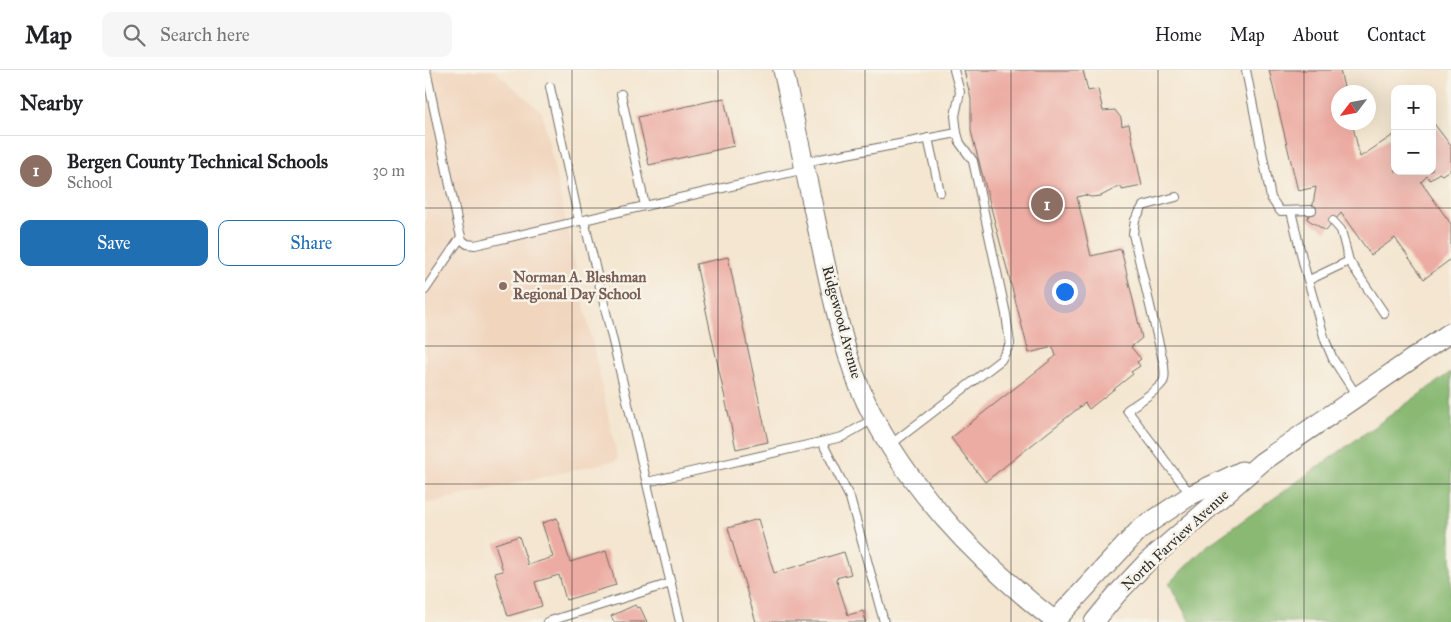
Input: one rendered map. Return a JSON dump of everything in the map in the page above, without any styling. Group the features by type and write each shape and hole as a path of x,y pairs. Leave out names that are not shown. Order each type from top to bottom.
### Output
{"street":[{"name":"Ridgewood Avenue","path":"783,70 829,283 849,359 866,403 890,445 920,490 954,531 998,573 1055,622"},
{"name":"North Farview Avenue","path":"1094,622 1147,562 1261,462 1451,332"},
{"name":"North Farview Avenue","path":"1055,622 1139,529 1191,495 1261,462"}],"lane":[{"path":"426,70 462,240 467,244 475,245 645,206 804,166 957,132"},
{"path":"890,445 1001,360 1010,344 1006,314 973,161 960,143 957,132 955,116 960,92 954,70"},
{"path":"1246,70 1271,198 1280,211 1312,210"},
{"path":"550,87 680,622"},
{"path":"621,94 645,206"},
{"path":"928,138 940,192"},
{"path":"1176,197 1143,206 1135,220 1133,234 1165,376 1158,387 1127,410 1191,495"},
{"path":"1291,211 1325,340 1333,359 1358,397"},
{"path":"1333,222 1341,230 1349,261 1384,313"},
{"path":"425,290 461,236"},
{"path":"1309,280 1349,261"},
{"path":"647,482 842,437 875,418"},
{"path":"822,442 850,498 884,622"},
{"path":"547,622 671,583"}],"shaded area":[{"name":"Norman A. Bleshman Regional Day School","path":"425,70 494,70 542,112 618,460 425,504"}],"green space":[{"path":"1451,372 1451,622 1190,622 1169,583 1207,546"}],"building":[{"path":"964,70 1083,70 1088,91 1098,89 1103,111 1115,110 1121,118 1122,126 1129,124 1142,186 1122,190 1122,187 1116,188 1101,196 1091,197 1085,195 1077,197 1091,256 1121,249 1142,338 1131,347 1141,359 1137,362 1140,366 1131,372 1133,374 1089,409 1085,403 985,482 951,438 1056,356 1053,347 1029,353 971,131 971,99"},
{"path":"1269,70 1340,70 1343,85 1331,85 1331,130 1354,130 1360,157 1391,137 1391,175 1436,175 1436,126 1451,146 1451,169 1442,175 1439,173 1430,180 1427,176 1421,182 1451,224 1451,259 1424,279 1395,238 1371,255 1341,213 1326,231 1307,219 1312,210 1316,187 1298,191"},
{"path":"724,98 734,146 649,165 638,117"},
{"path":"728,257 768,442 736,449 696,264"},
{"path":"557,518 570,562 606,551 616,585 566,600 559,575 535,582 542,606 508,616 495,573 503,571 495,544 519,536 528,565 553,557 542,523"},
{"path":"758,519 774,573 844,552 851,574 836,578 848,615 863,611 866,622 756,622 728,528"},
{"path":"635,605 637,608 640,607 647,622 614,622 611,616"}],"place":[{"name":"Bergen County Technical Schools","path":"1047,204"},
{"name":"Norman A. Bleshman Regional Day School","path":"503,286"}]}
